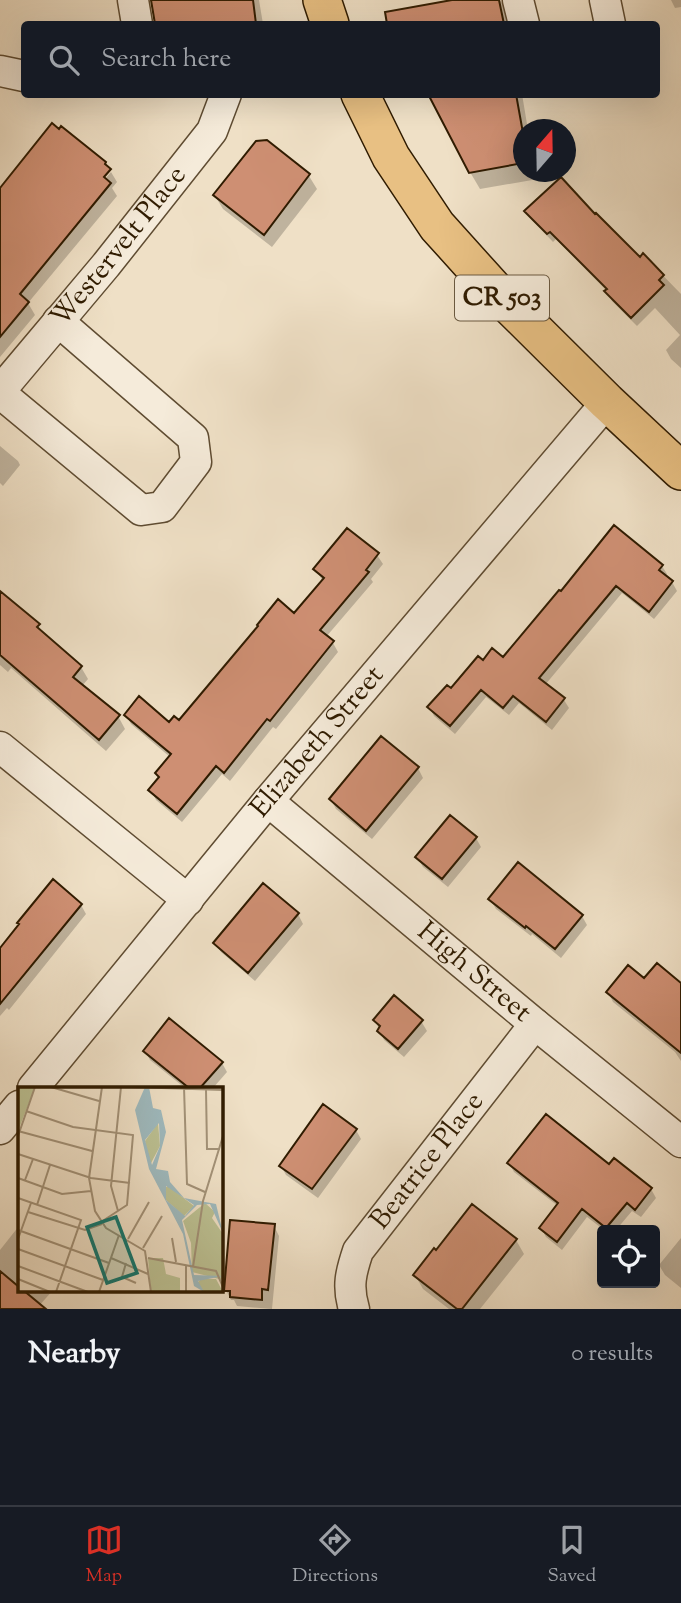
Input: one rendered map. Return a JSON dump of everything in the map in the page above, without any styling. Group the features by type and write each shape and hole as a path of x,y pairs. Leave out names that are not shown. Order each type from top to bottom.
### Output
{"main road":[{"path":"322,0 329,21"},
{"name":"CR 503","path":"362,98 391,157 437,226 501,297 681,471"}],"street":[{"path":"133,0 136,21"},
{"path":"518,0 523,21"},
{"path":"605,0 609,21"},
{"path":"0,71 21,75"},
{"name":"Westervelt Place","path":"0,392 106,265 212,131 224,98"},
{"path":"0,392 141,510 162,507 197,462 194,438 58,321"},
{"name":"Elizabeth Street","path":"34,1087 268,801 607,402"},
{"path":"0,747 188,900"},
{"name":"High Street","path":"268,801 681,1142"},
{"name":"Beatrice Place","path":"354,1309 350,1297 350,1274 358,1251 535,1024"},
{"path":"0,1129 18,1106"}],"building":[{"path":"151,0 253,0 256,21 154,21"},
{"path":"452,0 499,0 503,21 386,21 385,12"},
{"path":"430,98 517,98 520,119 513,119 513,165 469,173"},
{"path":"52,123 59,129 61,126 106,162 111,169 104,177 111,183 20,294 29,302 0,337 0,188"},
{"path":"267,140 310,174 264,235 213,195 256,141"},
{"path":"556,182 566,182 640,257 643,253 664,275 659,280 664,285 631,318 604,291 607,289 550,232 547,234 524,211"},
{"path":"614,525 663,565 659,570 673,581 649,612 616,586 539,678 565,698 546,722 513,696 503,708 481,690 450,726 427,707 447,685 451,688 478,656 483,660 492,648 503,657"},
{"path":"347,528 379,553 366,570 369,572 320,630 334,641 224,773 216,766 177,814 148,790 159,777 155,773 171,754 124,715 139,696 169,722 174,716 179,720 278,599 294,613 324,578 313,569"},
{"path":"0,591 40,624 37,627 82,666 73,677 120,715 99,740 0,655"},
{"path":"381,736 419,767 366,831 329,799"},
{"path":"450,815 477,837 442,879 415,857"},
{"path":"518,862 583,915 555,949 488,899"},
{"path":"53,879 82,904 0,1004 0,948"},
{"path":"263,883 299,913 248,973 213,943"},
{"path":"657,963 681,983 681,1053 606,992 628,965 644,978"},
{"path":"394,995 423,1020 398,1049 377,1031 380,1026 373,1020"},
{"path":"169,1018 223,1062 201,1087 188,1087 143,1051"},
{"path":"323,1104 357,1129 312,1189 279,1166"},
{"path":"546,1114 609,1164 614,1158 652,1188 635,1210 627,1203 609,1225 602,1225 582,1209 557,1242 539,1228 558,1203 507,1163"},
{"path":"472,1204 517,1239 462,1309 457,1309 413,1275"},
{"path":"230,1220 275,1224 268,1290 262,1289 262,1300 230,1297 230,1291 224,1291"},
{"path":"0,1271 18,1286 18,1292 25,1292 46,1309 0,1309"}]}
